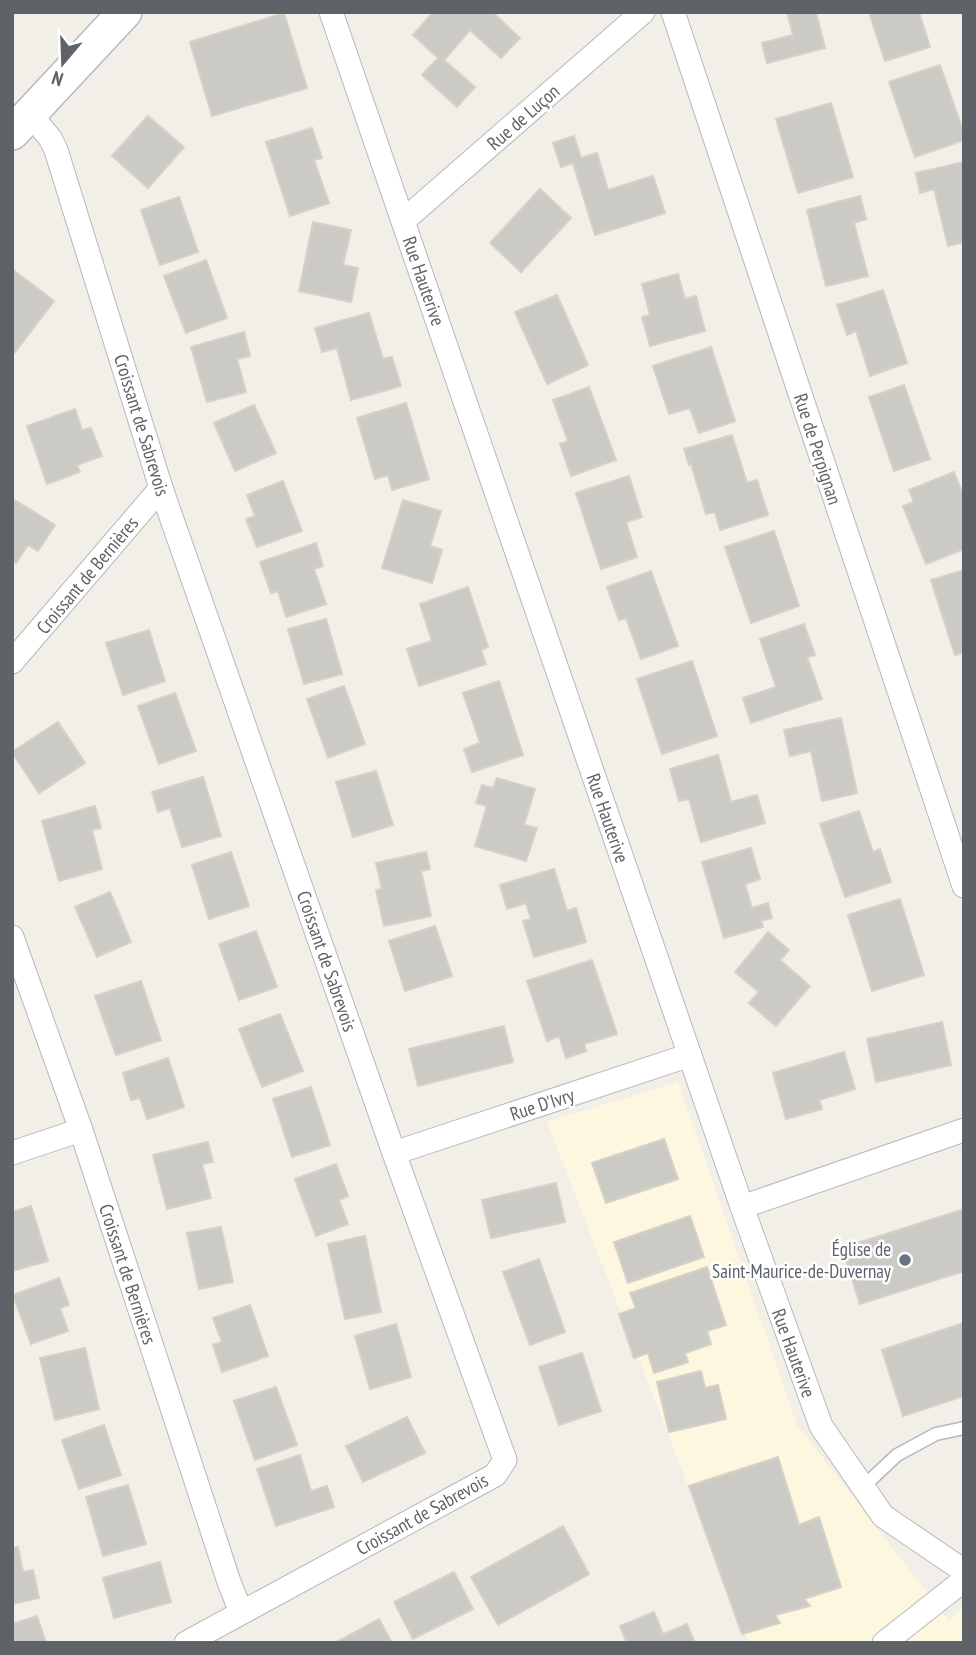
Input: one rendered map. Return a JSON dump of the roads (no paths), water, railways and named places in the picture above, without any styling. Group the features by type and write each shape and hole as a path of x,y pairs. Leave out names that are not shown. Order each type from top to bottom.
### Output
{"street":[{"path":"21,123 125,12"},
{"name":"Rue Hauterive","path":"331,12 742,1207 821,1426 883,1516 964,1571"},
{"name":"Rue de Luçon","path":"403,221 643,12"},
{"name":"Rue de Perpignan","path":"673,12 964,886"},
{"name":"Croissant de Sabrevois","path":"21,123 50,138 56,150 161,488 505,1461 495,1475 186,1643"},
{"name":"Croissant de Bernières","path":"12,662 161,488"},
{"name":"Croissant de Bernières","path":"12,937 81,1130 241,1612"},
{"name":"Rue D'Ivry","path":"394,1153 690,1055"},
{"path":"12,1153 81,1130"},
{"path":"742,1207 964,1130"},
{"path":"884,1643 964,1580"}],"lane":[{"path":"863,1487 897,1455 936,1434 964,1428"}],"place":[{"name":"Église de Saint-Maurice-de-Duvernay","path":"905,1260"}]}
